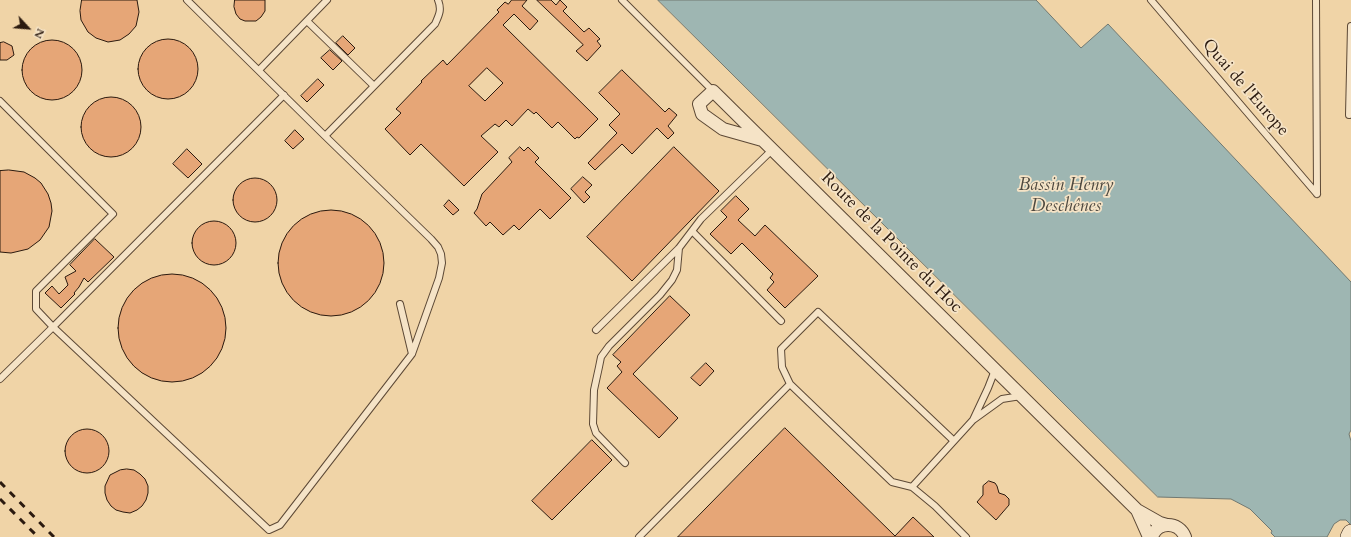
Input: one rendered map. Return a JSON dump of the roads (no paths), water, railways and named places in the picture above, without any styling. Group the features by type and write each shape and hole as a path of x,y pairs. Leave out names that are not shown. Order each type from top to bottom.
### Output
{"street":[{"path":"713,91 699,104 702,114 723,130 762,140"},
{"name":"Route de la Pointe du Hoc","path":"713,91 1137,510 1160,523 1177,527 1181,530 1185,537"},
{"name":"Route de la Pointe du Hoc","path":"1137,510 1150,537"},
{"path":"1150,537 1156,529 1167,525"}],"lane":[{"path":"0,101 113,214 36,291 36,309 53,327 269,530 280,526 412,354 439,278 442,263 441,254 438,247 431,239 187,0"},
{"path":"259,70 326,0"},
{"path":"325,136 435,24 441,7 438,0"},
{"name":"Route de la Pointe du Hoc","path":"622,0 713,91"},
{"name":"Quai de l'Europe","path":"1151,0 1317,194 1316,0"},
{"path":"307,21 374,86"},
{"path":"1349,115 1351,26"},
{"path":"0,379 284,95"},
{"path":"596,330 679,248 701,219 772,150"},
{"path":"692,231 781,321"},
{"path":"625,464 596,432 594,424 594,390 599,367 602,357 609,346 660,295 672,280 677,270 679,248"},
{"path":"400,304 412,354"},
{"path":"954,441 818,312 781,349 782,367 790,384 892,482 912,487 935,506 966,537"},
{"path":"973,420 995,370"},
{"path":"638,537 790,384"},
{"path":"912,487 973,420 1002,399 1021,396"}],"water":[{"name":"Bassin Henry Deschênes","path":"658,0 1036,0 1081,48 1108,24 1351,282 1351,430 1349,434 1351,441 1351,525 1346,520 1340,520 1334,524 1327,537 1275,537 1271,533 1272,531 1250,509 1231,499 1158,497"}],"railway":[{"path":"0,482 54,537"},
{"path":"0,499 38,537"}]}
